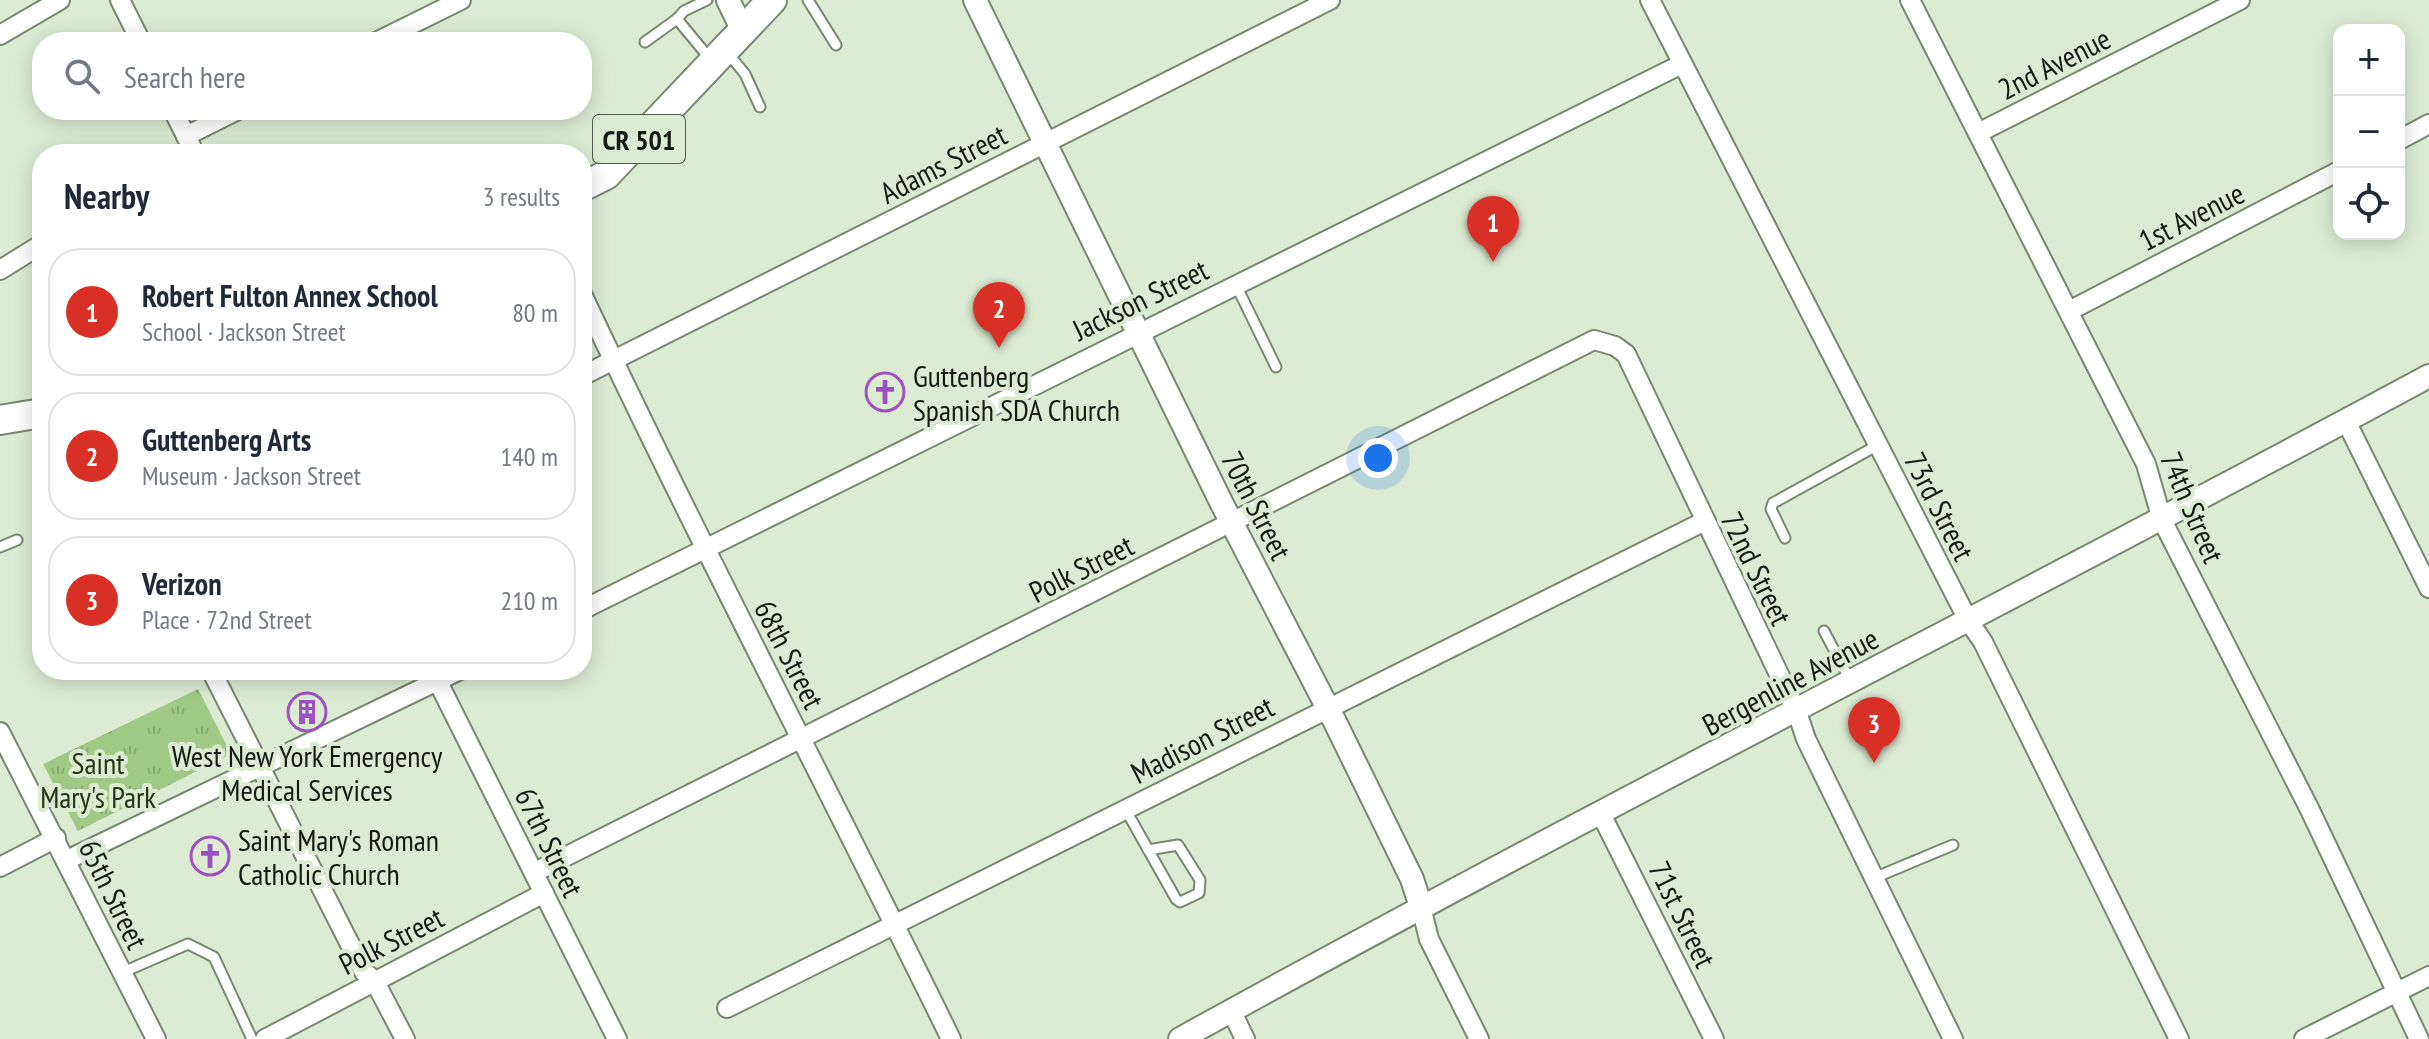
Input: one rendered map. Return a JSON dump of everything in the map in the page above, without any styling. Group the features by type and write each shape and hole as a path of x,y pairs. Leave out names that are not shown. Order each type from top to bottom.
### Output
{"main road":[{"name":"CR 501","path":"592,182 606,175 772,0"},
{"path":"0,420 32,415"}],"street":[{"path":"0,35 60,0"},
{"path":"120,0 136,32"},
{"path":"396,32 461,0"},
{"path":"727,48 728,0"},
{"name":"70th Street","path":"975,0 1137,332 1412,879 1429,939 1479,1039"},
{"name":"Adams Street","path":"592,371 1330,0"},
{"name":"73rd Street","path":"1650,0 1968,620 1983,642 2179,1039"},
{"name":"74th Street","path":"1910,0 2146,464 2162,520 2309,808 2419,1039"},
{"name":"2nd Avenue","path":"1978,133 2240,0"},
{"name":"Jackson Street","path":"592,605 1235,283 1682,64"},
{"path":"178,120 190,144"},
{"path":"186,136 218,120"},
{"path":"2405,137 2429,124"},
{"name":"1st Avenue","path":"2069,311 2333,174"},
{"path":"0,270 32,250"},
{"name":"68th Street","path":"592,315 704,547 895,925 947,1038"},
{"name":"Polk Street","path":"535,872 1594,340 1615,346 1626,354 1637,381"},
{"name":"Bergenline Avenue","path":"1180,1039 1421,907 2162,520 2429,376"},
{"name":"72nd Street","path":"1637,381 1797,712 1806,739 1953,1039"},
{"path":"2346,421 2429,588"},
{"name":"Madison Street","path":"727,1008 1703,522"},
{"path":"216,680 364,972 374,980 405,1039"},
{"path":"67,860 260,768 426,680"},
{"name":"67th Street","path":"438,680 617,1039"},
{"name":"65th Street","path":"0,732 156,1039"},
{"name":"71st Street","path":"1601,814 1714,1039"},
{"path":"0,867 56,838"},
{"name":"Polk Street","path":"265,1039 544,893"},
{"path":"2304,1039 2429,976"},
{"path":"1231,1010 1245,1039"}],"lane":[{"path":"645,42 684,11 707,0"},
{"path":"808,0 836,45"},
{"path":"677,19 727,48 745,74 760,107"},
{"path":"1235,283 1276,367"},
{"path":"1785,538 1771,509 1773,503 1878,445"},
{"path":"0,547 17,540"},
{"path":"1824,631 1852,683"},
{"path":"1125,809 1148,850 1176,899 1180,902 1199,893 1200,880 1178,845 1148,850"},
{"path":"1874,878 1953,845"},
{"path":"121,973 188,944 214,957 252,1039"}],"green space":[{"name":"Saint Mary's Park","path":"198,689 231,754 78,831 43,764"}],"place":[{"name":"Robert Fulton Annex School","path":"1493,262"},
{"name":"Guttenberg Arts","path":"999,348"},
{"name":"Guttenberg Spanish SDA Church","path":"885,392"},
{"name":"West New York Emergency Medical Services","path":"307,712"},
{"name":"Verizon","path":"1874,763"},
{"name":"Saint Mary's Roman Catholic Church","path":"210,856"}]}
